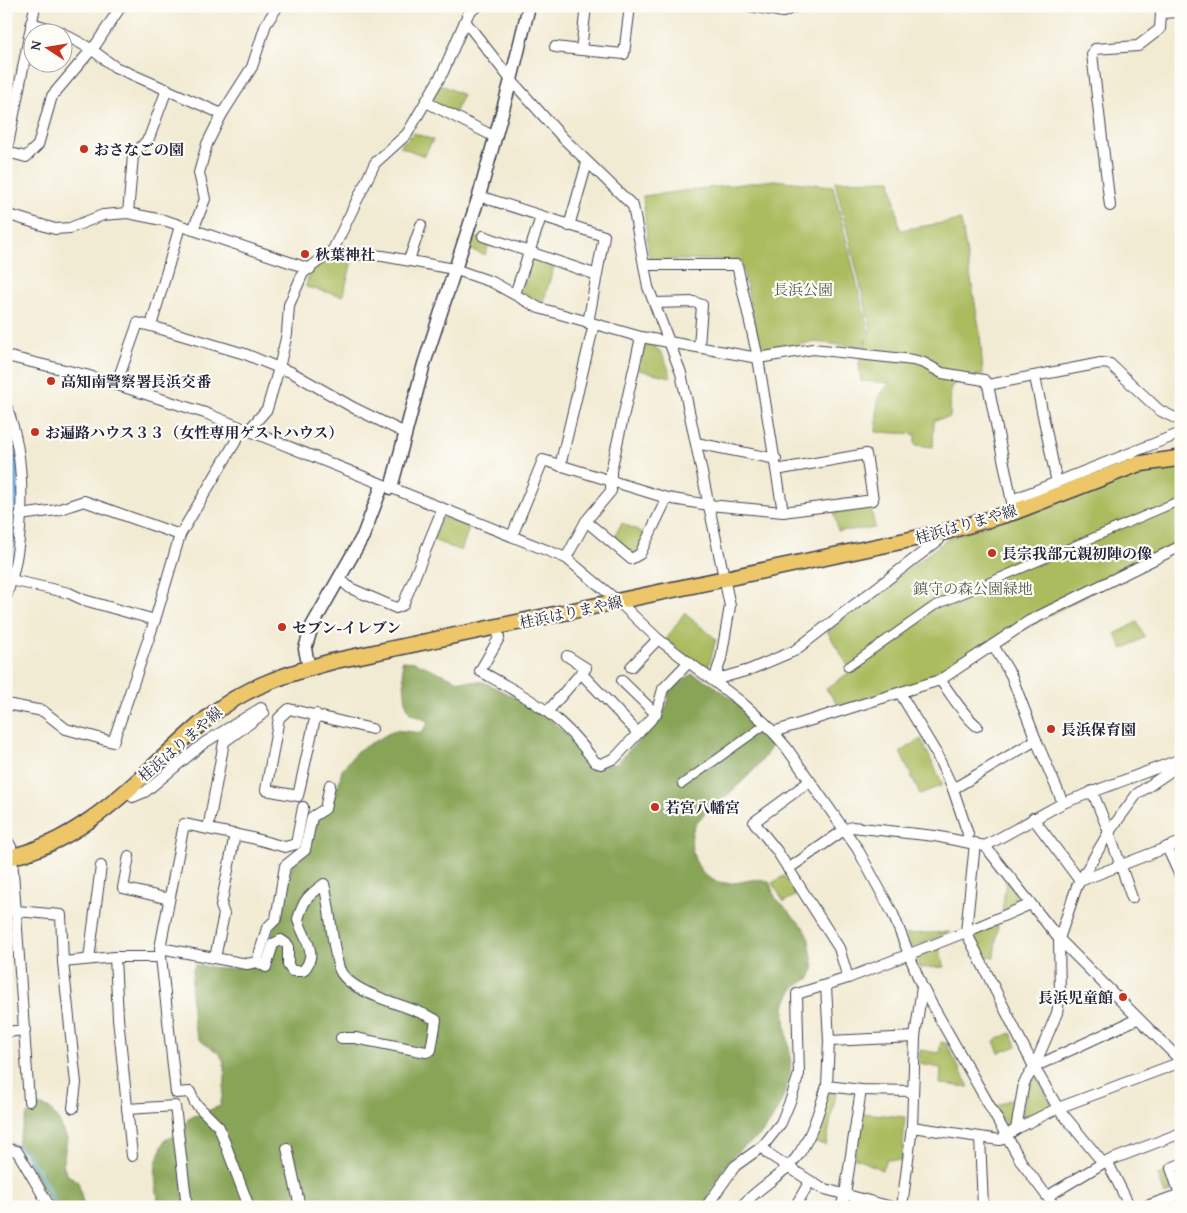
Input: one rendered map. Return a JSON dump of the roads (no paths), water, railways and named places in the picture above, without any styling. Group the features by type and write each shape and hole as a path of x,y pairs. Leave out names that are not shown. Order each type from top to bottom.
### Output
{"main road":[{"name":"桂浜はりまや線","path":"9,857 58,840 86,823 128,790 223,707 266,682 309,668 941,533 1013,506 1138,464 1181,458"}],"street":[{"path":"31,22 35,6"},
{"path":"22,72 7,153 26,157 38,145 52,96 91,49 121,6"},
{"path":"193,230 205,199 199,173 207,144 222,114 252,67 266,24 278,6"},
{"path":"6,704 43,710 66,729 113,742 155,620 180,535 246,430 267,409 287,334 289,305 303,273 333,250 375,163 407,134 442,72 469,12 478,6"},
{"path":"309,668 305,649 312,626 323,604 340,579 387,487 405,433 478,196 511,80 529,6"},
{"path":"581,50 586,6"},
{"path":"555,47 624,54 630,6"},
{"path":"750,6 783,12 796,6"},
{"path":"1110,206 1092,54 1095,49 1138,46 1160,29 1161,13 1181,12"},
{"path":"465,22 511,80 587,163 633,206 648,287 681,373 730,606 721,659 714,680"},
{"path":"72,39 91,49 115,67 222,114"},
{"path":"128,213 134,156 148,138 167,89"},
{"path":"426,102 495,137"},
{"path":"569,226 587,163"},
{"path":"478,196 604,236 591,323 560,466"},
{"path":"6,214 55,229 70,228 104,216 128,213 180,226 310,269"},
{"path":"515,294 542,217"},
{"path":"151,326 180,226"},
{"path":"409,260 421,226"},
{"path":"483,236 597,275"},
{"path":"333,250 340,254 383,256 454,269 492,282 539,308 641,337 758,358 813,349 914,360 942,373 984,380 988,385 1013,506 1057,482 1181,432"},
{"path":"644,265 737,265 758,358 776,459 783,512"},
{"path":"655,303 694,302 702,305 700,348"},
{"path":"116,385 138,323 244,354 291,372 354,408 405,433"},
{"path":"566,558 586,521 611,491 611,472 641,337"},
{"path":"6,356 86,375 205,413 442,510 566,558 619,602 658,639 714,680 770,728 810,781 857,848 893,914 922,987 1022,1163 1055,1207"},
{"path":"988,385 1101,363 1110,364 1159,410 1181,422"},
{"path":"1036,376 1057,482"},
{"path":"6,406 19,445 20,515 16,554 6,597"},
{"path":"696,443 776,459"},
{"path":"512,536 543,460 667,498 709,505 783,512 873,500 866,454 776,470"},
{"path":"586,521 631,559 640,554 667,498"},
{"path":"848,667 934,606 1181,500"},
{"path":"20,515 57,510 84,501 180,535"},
{"path":"340,579 350,588 396,608 403,605 442,510"},
{"path":"714,680 749,670 798,649 939,540 941,533"},
{"path":"682,784 770,728 900,693 940,680 1029,621 1181,546"},
{"path":"11,580 70,593 84,600 155,620"},
{"path":"497,628 499,638 480,671 548,711 580,742 595,762 601,764 616,758 656,714 664,689 689,662"},
{"path":"630,667 658,639"},
{"path":"993,645 1011,675 1063,803"},
{"path":"548,711 586,668 567,656"},
{"path":"581,673 638,733"},
{"path":"940,680 956,699 969,720 977,726"},
{"path":"622,681 656,714"},
{"path":"900,693 936,753 953,790 968,834 1031,904 1059,939 1181,1061 1058,1108 1000,1140 912,1127"},
{"path":"128,790 133,797 145,792 204,743 262,708 264,713 279,718"},
{"path":"316,714 298,796 266,790 279,718 289,709 316,714 372,729"},
{"path":"208,829 224,742 264,713"},
{"path":"953,790 1036,740"},
{"path":"788,869 844,830 852,827 976,844 1063,803 1181,758"},
{"path":"1016,1130 1024,1083 1034,1067 1057,1013 1060,995 1059,939 1080,881 1110,832 1137,794 1181,764"},
{"path":"810,781 754,822 788,869 839,948 848,978"},
{"path":"258,962 267,928 276,919 285,866 305,850 312,817 325,809 330,785"},
{"path":"1092,791 1110,832 1119,866 1132,898"},
{"path":"249,1207 219,1127 195,1103 190,1092 176,1093 161,953 169,899 184,824 235,834 284,847 296,844 303,807"},
{"path":"1033,818 1080,881"},
{"path":"214,958 224,914 221,906 235,834"},
{"path":"6,838 11,847 9,857 11,910 25,1030 29,1101"},
{"path":"1080,881 1181,842"},
{"path":"976,844 966,932 1034,1067 1058,1108 1105,1162 1130,1207"},
{"path":"1167,847 1181,878"},
{"path":"129,856 123,888 169,899"},
{"path":"89,959 101,866"},
{"path":"63,962 161,953 214,958 247,964 258,962 266,967 273,944 282,940 288,945 288,965 292,971 304,971 310,963 311,950 298,919 303,902 314,889 324,884 336,953 340,970 345,979 369,992 424,1013 436,1020 431,1050 426,1052 355,1038 341,1038"},
{"path":"706,1207 735,1166 763,1146 781,1122 799,1074 797,994 848,978 966,932 1031,904"},
{"path":"11,910 61,915 63,962 76,1083 73,1108"},
{"path":"115,957 118,1018 132,1156"},
{"path":"741,1207 753,1193 796,1158 808,1140 827,1086 829,1042 826,986"},
{"path":"902,1207 912,1127 915,1037 922,987"},
{"path":"1034,1067 1138,1019"},
{"path":"6,1032 25,1030"},
{"path":"829,1042 915,1037"},
{"path":"827,1086 862,1090 913,1091"},
{"path":"841,1207 845,1194 862,1090"},
{"path":"127,1109 175,1106 187,1207"},
{"path":"1048,1196 1105,1162 1181,1133"},
{"path":"980,1137 983,1207"},
{"path":"763,1146 767,1153 821,1188 892,1207"},
{"path":"6,1148 17,1151 50,1207"},
{"path":"287,1148 300,1207"},
{"path":"1144,1207 1181,1195 1171,1168 1181,1164"},
{"path":"795,1207 810,1181"}],"water":[{"path":"6,418 16,451 18,503 13,555 6,589"}],"waterway":[{"path":"6,1142 24,1152 31,1159 43,1178 57,1207"}],"place":[{"name":"おさなごの園","path":"84,149"},
{"name":"秋葉神社","path":"305,254"},
{"name":"高知南警察署長浜交番","path":"51,381"},
{"name":"お遍路ハウス３３（女性専用ゲストハウス）","path":"35,432"},
{"name":"長宗我部元親初陣の像","path":"992,553"},
{"name":"セブン-イレブン","path":"282,627"},
{"name":"長浜保育園","path":"1051,729"},
{"name":"若宮八幡宮","path":"655,807"},
{"name":"長浜児童館","path":"1123,997"}],"park label":[{"name":"長浜公園","path":"803,289"},
{"name":"鎮守の森公園緑地","path":"973,588"}]}
